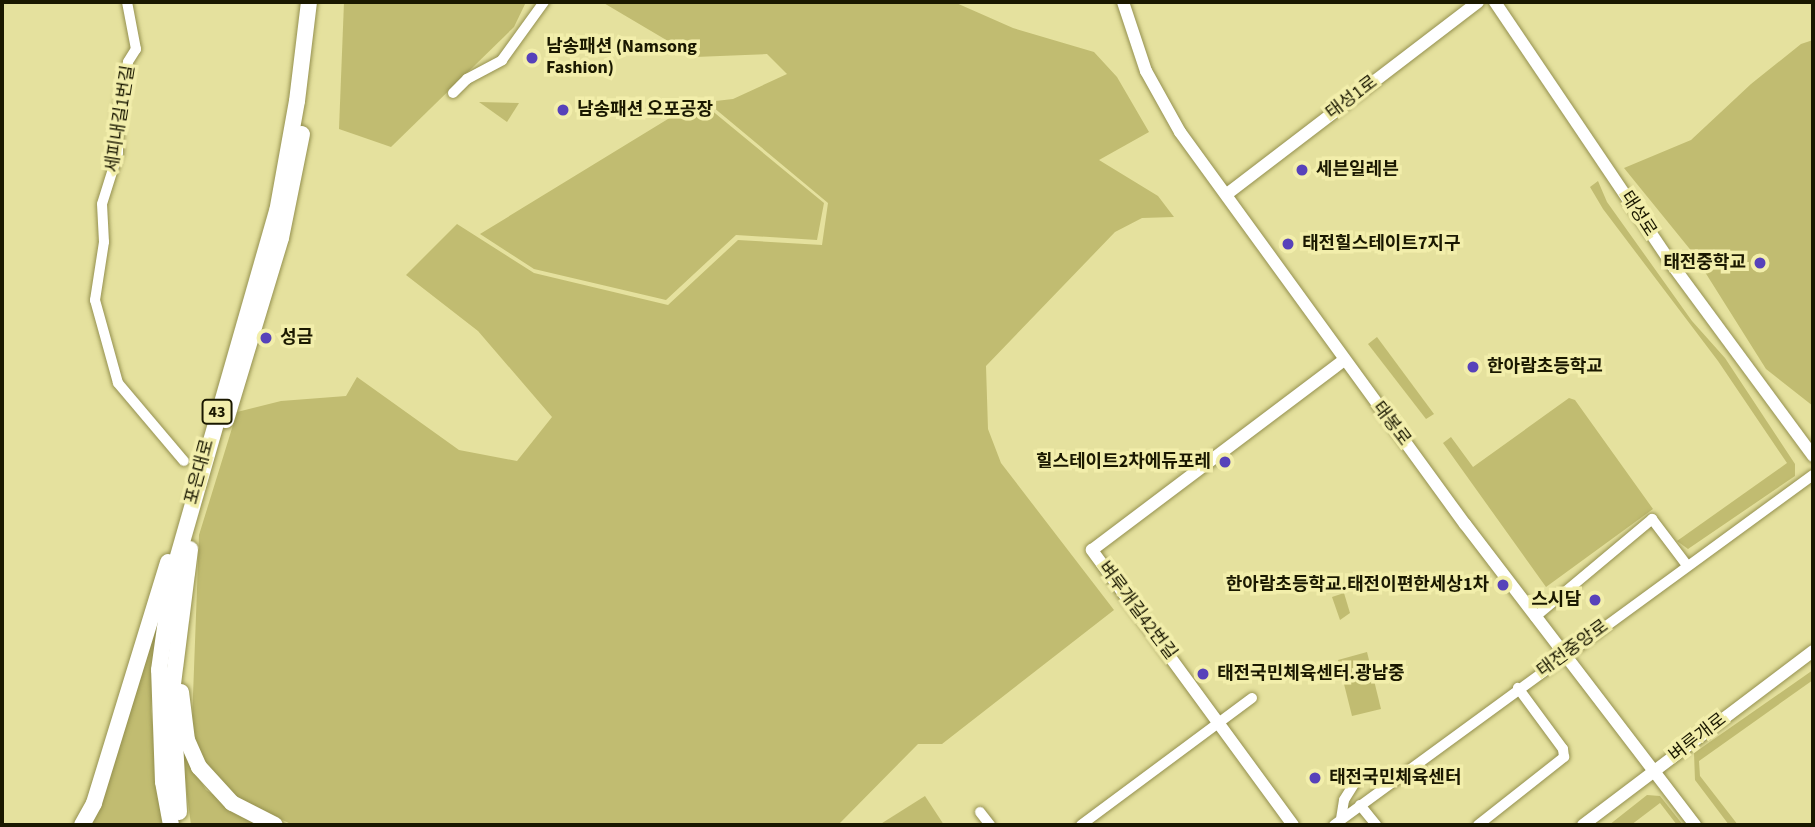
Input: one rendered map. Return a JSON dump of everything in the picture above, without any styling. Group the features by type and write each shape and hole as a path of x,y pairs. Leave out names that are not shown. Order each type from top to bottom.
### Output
{"highway":[{"name":"포은대로","path":"171,825 163,782 159,670 172,577 277,212 297,101 309,2"},
{"name":"포은대로","path":"181,825 172,727 177,638 201,499 259,316 294,179 319,2"},
{"path":"82,825 94,803 160,583 192,501"},
{"path":"177,638 187,740 199,767 232,803 275,825"}],"street":[{"name":"세피내길1번길","path":"127,2 136,48 128,62 118,116 114,172 102,204 104,242 95,300 117,383 184,461"},
{"path":"453,93 467,79 502,60 544,2"},
{"name":"태봉로","path":"1123,2 1157,94 1344,360 1535,617 1695,825"},
{"name":"태성1로","path":"1227,194 1478,2"},
{"name":"태성로","path":"1494,2 1666,256 1813,456"},
{"name":"벼루개길42번길","path":"1293,825 1092,550 1344,360"},
{"name":"태전중앙로","path":"1337,822 1518,688 1568,657 1686,564 1813,475"},
{"path":"1535,617 1652,519 1686,564"},
{"name":"벼루개로","path":"1583,825 1813,651"},
{"path":"1478,825 1564,757 1563,749 1518,688"},
{"path":"1081,825 1252,698"},
{"path":"1337,822 1344,800 1362,772"},
{"path":"1360,805 1376,825"},
{"path":"980,812 990,825"}],"shaded area":[{"path":"344,2 526,2 514,27 391,147 339,129"},
{"path":"602,2 954,2 1013,28 1094,52 1117,77 1149,132 1099,160 1158,196 1174,217 1142,218 1115,232 986,366 988,429 1001,463 1114,610 942,744 918,744 838,825 293,825 238,799 215,779 198,753 192,722 199,535 237,412 281,401 346,396 357,377 459,450 517,461 552,417 478,331 406,275 457,224 534,273 668,305 738,240 822,245 828,203 707,102 733,99 787,74 767,54 695,57"},
{"name":"태전중학교","path":"1813,40 1813,406 1766,369 1693,253 1624,168 1691,140 1751,84 1801,44"},
{"path":"699,100 824,203 817,240 736,235 666,300 534,269 480,234"},
{"path":"479,102 519,103 507,122"},
{"path":"1598,181 1607,202 1692,321 1725,358 1795,464 1795,476 1688,549 1677,541 1787,463 1718,361 1603,209 1590,187"},
{"path":"1377,337 1434,414 1426,419 1368,344"},
{"path":"1569,398 1575,400 1653,509 1546,587 1443,443 1451,437 1473,467"},
{"path":"1344,593 1350,613 1340,620 1332,597"},
{"path":"157,617 151,711 165,825 89,825"},
{"path":"1367,652 1381,709 1352,716 1338,660"},
{"path":"1813,670 1813,680 1699,761 1700,776 1738,825 1729,825 1695,780 1694,753"},
{"path":"181,748 206,790 261,825 191,825"},
{"path":"1647,795 1660,796 1683,825 1677,825 1660,803 1631,825 1609,825"},
{"path":"925,796 944,825 879,825"}],"place":[{"name":"남송패션 (Namsong Fashion)","path":"532,58"},
{"name":"남송패션 오포공장","path":"563,110"},
{"name":"세븐일레븐","path":"1302,170"},
{"name":"태전힐스테이트7지구","path":"1288,244"},
{"name":"태전중학교","path":"1760,263"},
{"name":"성금","path":"266,338"},
{"name":"한아람초등학교","path":"1473,367"},
{"name":"힐스테이트2차에듀포레","path":"1225,462"},
{"name":"한아람초등학교.태전이편한세상1차","path":"1503,585"},
{"name":"스시담","path":"1595,600"},
{"name":"태전국민체육센터.광남중","path":"1203,674"},
{"name":"태전국민체육센터","path":"1315,778"}]}
